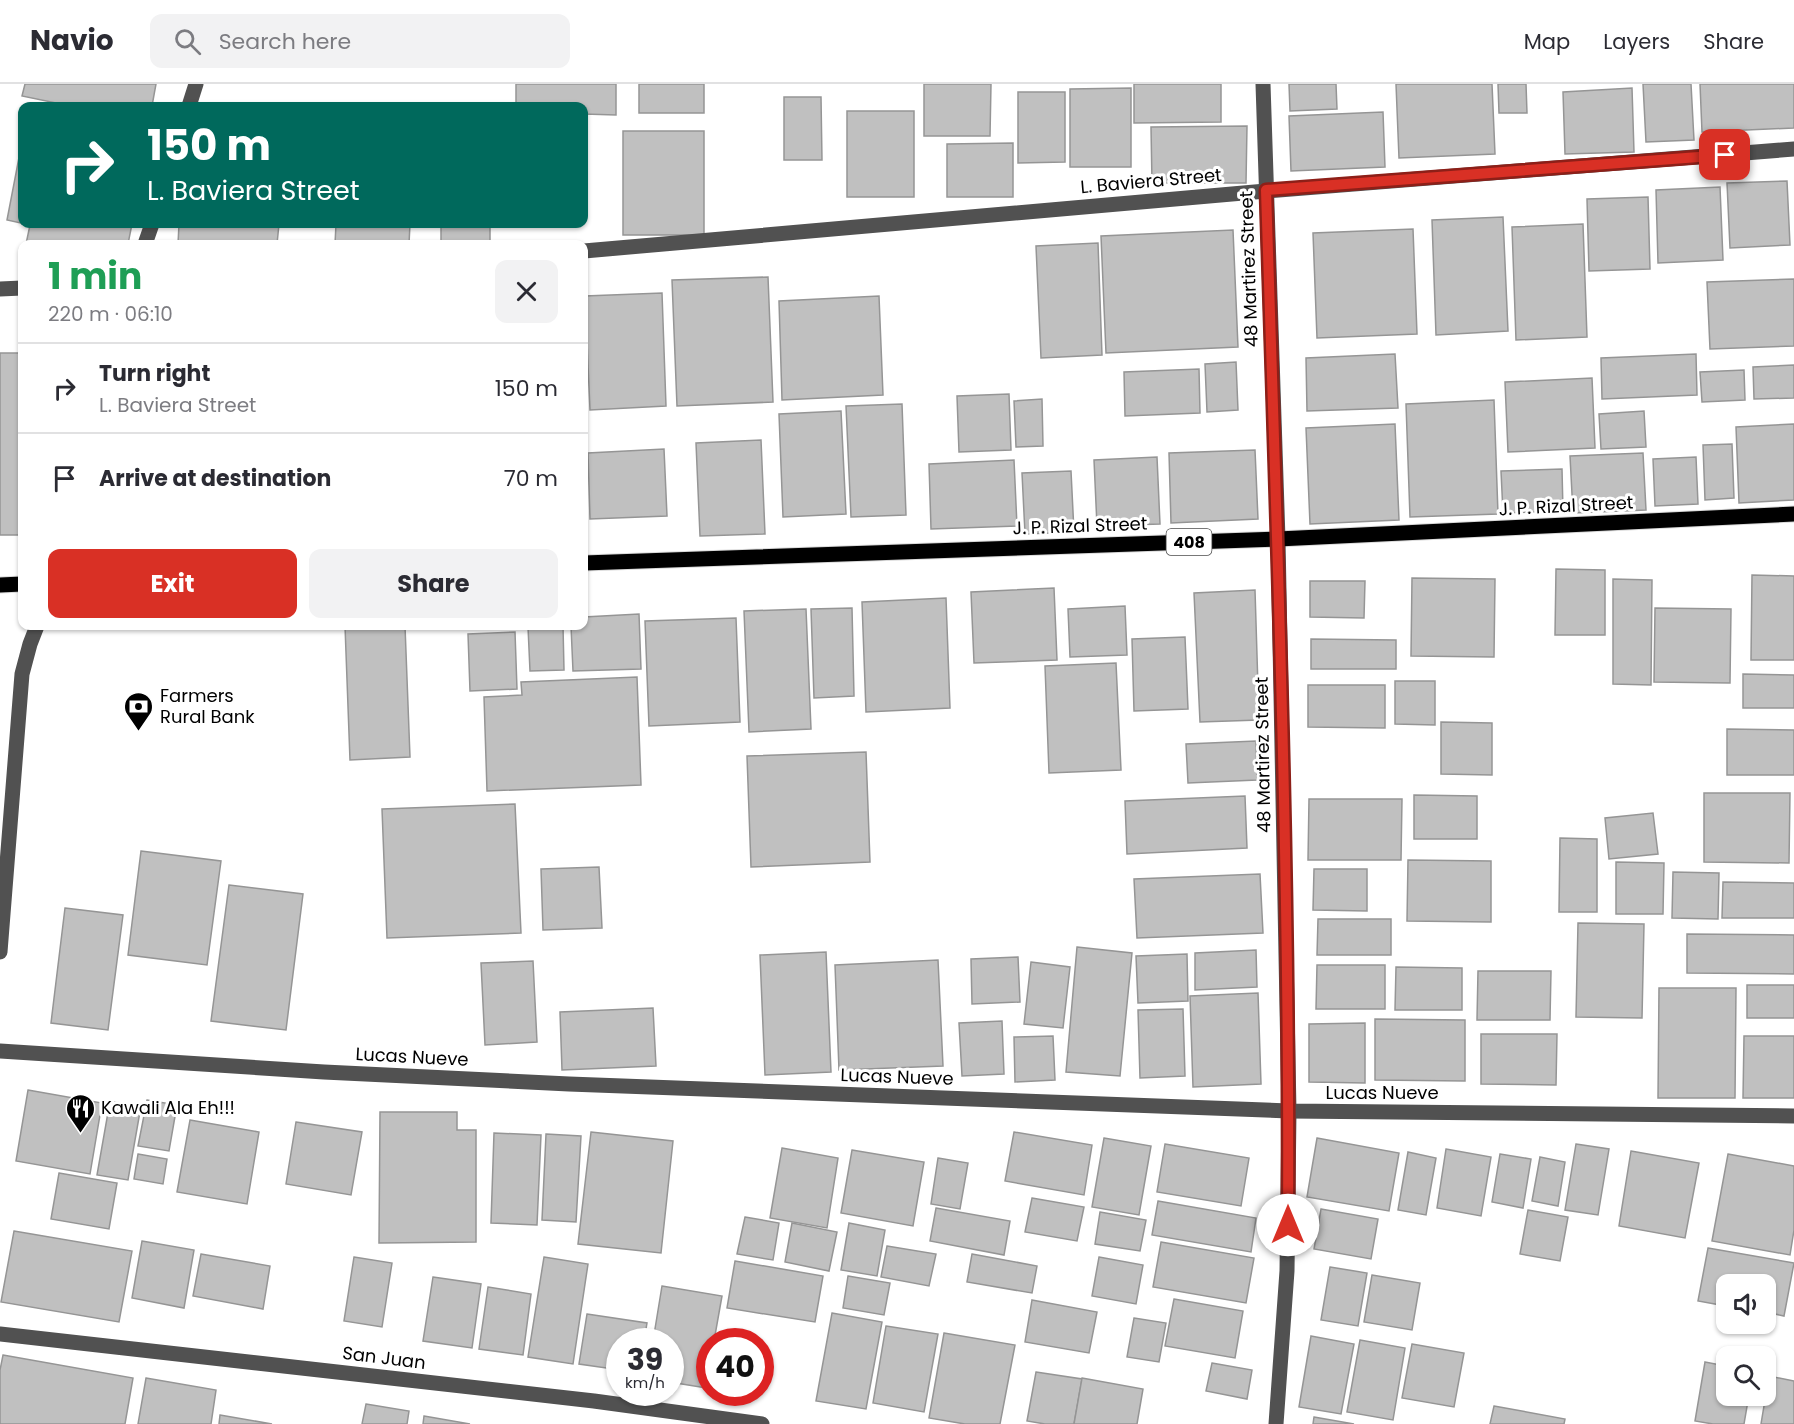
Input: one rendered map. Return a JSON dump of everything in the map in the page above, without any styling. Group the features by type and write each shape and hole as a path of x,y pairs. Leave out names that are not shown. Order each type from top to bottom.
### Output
{"main road":[{"name":"J. P. Rizal Street","path":"588,563 1278,539 1794,514"},
{"path":"0,585 18,584"}],"street":[{"path":"190,102 196,84"},
{"name":"48 Martirez Street","path":"1263,84 1278,539 1289,1112 1287,1271 1276,1424"},
{"name":"L. Baviera Street","path":"588,251 1266,190 1794,149"},
{"path":"0,289 18,288"},
{"path":"0,952 22,674 35,630"},
{"name":"Lucas Nueve","path":"0,1051 324,1072 1289,1112 1794,1116"},
{"name":"San Juan","path":"0,1334 594,1401 762,1424"}],"building":[{"path":"25,84 156,84 153,102 51,102 22,96"},
{"path":"516,84 616,84 616,115 588,114 588,102 516,102"},
{"path":"639,84 704,84 704,113 639,113"},
{"path":"924,84 991,84 990,136 924,136"},
{"path":"1134,84 1221,84 1221,122 1134,123"},
{"path":"1289,84 1336,84 1337,109 1290,111"},
{"path":"1396,84 1492,84 1495,154 1399,158"},
{"path":"1498,84 1526,84 1527,113 1499,113"},
{"path":"1643,84 1691,84 1694,140 1646,142"},
{"path":"1700,84 1794,84 1794,128 1702,132"},
{"path":"1131,88 1131,167 1070,167 1070,89"},
{"path":"1632,88 1634,152 1565,154 1563,92"},
{"path":"1018,92 1065,92 1065,162 1018,163"},
{"path":"784,97 821,97 822,160 784,160"},
{"path":"847,111 914,111 914,197 847,197"},
{"path":"1383,112 1385,167 1291,171 1289,116"},
{"path":"1247,126 1246,183 1152,183 1151,127"},
{"path":"623,131 704,131 704,235 623,235"},
{"path":"1013,143 1013,197 947,197 947,144"},
{"path":"18,163 18,222 7,220"},
{"path":"1787,181 1790,245 1730,248 1727,183"},
{"path":"1720,187 1723,260 1658,263 1656,190"},
{"path":"1648,197 1650,269 1589,271 1587,199"},
{"path":"1503,217 1508,331 1436,335 1432,220"},
{"path":"1583,224 1587,337 1516,340 1512,227"},
{"path":"29,228 131,228 129,240 27,240"},
{"path":"179,228 279,228 277,240 178,240"},
{"path":"336,228 410,228 409,240 335,240"},
{"path":"441,228 490,228 490,240 441,240"},
{"path":"1413,229 1417,334 1317,338 1313,233"},
{"path":"1233,230 1238,347 1106,353 1101,236"},
{"path":"1098,243 1102,355 1041,358 1036,246"},
{"path":"768,277 773,402 677,406 672,280"},
{"path":"1794,279 1794,346 1710,349 1707,282"},
{"path":"662,293 666,406 590,410 588,296"},
{"path":"879,296 883,395 782,400 779,301"},
{"path":"0,353 18,353 18,535 0,535"},
{"path":"1395,354 1398,408 1307,411 1306,358"},
{"path":"1696,354 1697,395 1602,399 1601,358"},
{"path":"1236,362 1238,410 1207,412 1205,364"},
{"path":"1794,365 1794,398 1754,399 1753,367"},
{"path":"1199,369 1200,413 1125,416 1124,372"},
{"path":"1744,370 1745,400 1702,402 1700,372"},
{"path":"1592,378 1595,448 1508,452 1505,382"},
{"path":"1009,394 1011,450 959,452 957,396"},
{"path":"1042,399 1043,446 1016,447 1014,401"},
{"path":"1494,400 1498,514 1410,517 1406,404"},
{"path":"902,404 906,515 851,517 846,406"},
{"path":"841,411 846,514 783,517 779,414"},
{"path":"1644,411 1646,447 1601,449 1599,414"},
{"path":"1395,424 1399,520 1310,524 1306,428"},
{"path":"1794,424 1794,500 1739,503 1736,427"},
{"path":"761,440 765,534 700,536 696,443"},
{"path":"1732,444 1734,498 1705,500 1703,445"},
{"path":"664,449 667,516 590,519 588,453"},
{"path":"1255,450 1258,519 1171,523 1169,453"},
{"path":"1643,453 1646,510 1573,513 1570,456"},
{"path":"1157,457 1160,524 1097,526 1094,460"},
{"path":"1696,457 1698,504 1655,506 1653,459"},
{"path":"1014,460 1017,526 931,529 929,464"},
{"path":"1562,469 1563,511 1503,513 1501,471"},
{"path":"1071,471 1074,532 1025,534 1022,473"},
{"path":"1556,569 1605,570 1605,635 1555,635"},
{"path":"1752,575 1794,576 1794,660 1751,660"},
{"path":"1412,578 1495,579 1494,657 1411,656"},
{"path":"1613,579 1652,580 1651,685 1613,684"},
{"path":"1310,581 1365,581 1364,618 1310,617"},
{"path":"1054,588 1057,660 974,663 971,592"},
{"path":"1255,590 1259,720 1200,722 1194,593"},
{"path":"946,598 950,708 866,712 862,602"},
{"path":"1125,606 1127,655 1070,657 1068,609"},
{"path":"852,608 854,696 814,698 811,609"},
{"path":"1655,608 1731,609 1730,683 1654,682"},
{"path":"806,609 811,729 749,732 744,611"},
{"path":"639,614 641,669 573,671 571,630 588,630 588,617"},
{"path":"736,618 740,722 649,726 645,621"},
{"path":"345,630 405,630 410,757 350,760"},
{"path":"528,630 563,630 564,670 530,671"},
{"path":"515,632 517,689 470,691 468,634"},
{"path":"1185,637 1188,709 1134,711 1132,639"},
{"path":"1311,639 1396,640 1396,669 1311,669"},
{"path":"1116,663 1121,770 1049,773 1045,666"},
{"path":"1743,674 1794,675 1794,708 1743,708"},
{"path":"637,677 641,785 487,791 484,697 522,695 521,682"},
{"path":"1395,681 1435,681 1435,725 1395,724"},
{"path":"1308,685 1385,685 1385,728 1308,727"},
{"path":"1441,722 1492,723 1492,775 1441,774"},
{"path":"1727,729 1794,730 1794,775 1727,775"},
{"path":"1256,741 1257,780 1188,783 1186,744"},
{"path":"866,752 870,862 751,867 747,756"},
{"path":"1704,793 1790,793 1789,863 1704,862"},
{"path":"1414,795 1477,796 1477,839 1414,839"},
{"path":"1245,796 1247,848 1127,854 1125,801"},
{"path":"1309,799 1402,799 1401,860 1308,860"},
{"path":"515,804 521,933 387,938 382,809"},
{"path":"1653,813 1658,854 1609,859 1605,818"},
{"path":"1560,838 1597,839 1597,912 1559,912"},
{"path":"141,851 221,861 207,965 128,955"},
{"path":"1408,860 1491,861 1491,922 1407,921"},
{"path":"1616,862 1664,863 1663,914 1616,914"},
{"path":"599,867 602,928 543,930 541,869"},
{"path":"1314,869 1367,869 1367,911 1313,910"},
{"path":"1673,872 1719,873 1718,919 1672,918"},
{"path":"1260,874 1263,933 1137,938 1134,879"},
{"path":"1723,882 1794,883 1794,918 1722,918"},
{"path":"229,885 303,894 286,1030 211,1021"},
{"path":"65,908 123,915 108,1030 51,1023"},
{"path":"1318,919 1391,919 1391,955 1317,955"},
{"path":"1578,923 1644,924 1642,1018 1576,1017"},
{"path":"1687,934 1794,935 1794,974 1687,973"},
{"path":"1077,947 1132,953 1120,1076 1066,1072"},
{"path":"1256,950 1257,987 1195,990 1195,953"},
{"path":"826,952 831,1072 765,1075 760,955"},
{"path":"1187,954 1188,1001 1138,1003 1136,956"},
{"path":"1018,957 1020,1002 972,1004 971,959"},
{"path":"938,960 943,1066 839,1070 835,965"},
{"path":"533,961 537,1042 485,1045 481,963"},
{"path":"1031,962 1070,967 1063,1028 1024,1024"},
{"path":"1317,965 1385,965 1385,1009 1316,1009"},
{"path":"1396,967 1462,968 1462,1010 1395,1010"},
{"path":"1478,971 1551,971 1550,1020 1477,1020"},
{"path":"1747,985 1794,985 1794,1018 1747,1018"},
{"path":"1659,988 1736,988 1735,1098 1658,1098"},
{"path":"1258,993 1261,1084 1193,1087 1190,996"},
{"path":"653,1008 656,1066 562,1070 560,1012"},
{"path":"1183,1009 1185,1076 1140,1078 1138,1010"},
{"path":"1375,1019 1465,1020 1465,1081 1375,1080"},
{"path":"1002,1021 1004,1074 962,1076 959,1023"},
{"path":"1365,1023 1365,1083 1309,1082 1309,1024"},
{"path":"1481,1034 1557,1034 1556,1085 1481,1084"},
{"path":"1053,1036 1055,1080 1015,1082 1014,1037"},
{"path":"1744,1036 1794,1036 1794,1098 1743,1098"},
{"path":"28,1090 102,1103 90,1174 16,1161"},
{"path":"147,1100 177,1105 169,1151 138,1146"},
{"path":"110,1101 141,1106 128,1180 97,1175"},
{"path":"380,1112 457,1112 457,1130 476,1130 476,1242 379,1243"},
{"path":"190,1120 259,1132 247,1204 177,1192"},
{"path":"296,1122 362,1132 351,1195 286,1184"},
{"path":"591,1132 673,1141 661,1253 578,1244"},
{"path":"1014,1132 1092,1145 1084,1195 1005,1181"},
{"path":"494,1133 541,1135 537,1225 491,1223"},
{"path":"546,1134 581,1136 576,1222 542,1220"},
{"path":"1104,1138 1151,1146 1139,1215 1092,1207"},
{"path":"1317,1138 1399,1153 1389,1211 1307,1197"},
{"path":"1165,1144 1249,1158 1241,1206 1157,1192"},
{"path":"1576,1144 1609,1149 1598,1215 1565,1210"},
{"path":"782,1148 838,1158 827,1228 770,1218"},
{"path":"1446,1149 1491,1157 1481,1216 1437,1208"},
{"path":"852,1150 924,1162 913,1226 841,1213"},
{"path":"1631,1151 1699,1163 1685,1238 1619,1226"},
{"path":"1408,1152 1436,1158 1426,1215 1398,1210"},
{"path":"138,1154 167,1159 163,1184 134,1179"},
{"path":"1500,1154 1531,1159 1523,1208 1492,1202"},
{"path":"1728,1154 1794,1166 1794,1230 1790,1255 1712,1241"},
{"path":"1540,1157 1565,1162 1558,1206 1532,1201"},
{"path":"938,1158 968,1163 960,1209 931,1204"},
{"path":"59,1173 117,1183 109,1229 51,1219"},
{"path":"1032,1198 1084,1207 1077,1241 1025,1232"},
{"path":"1158,1201 1256,1218 1251,1252 1152,1235"},
{"path":"936,1208 1010,1221 1004,1255 930,1241"},
{"path":"1321,1209 1378,1219 1371,1259 1314,1249"},
{"path":"1528,1210 1568,1217 1560,1261 1520,1254"},
{"path":"1100,1212 1146,1220 1140,1251 1095,1244"},
{"path":"745,1217 779,1223 773,1260 737,1254"},
{"path":"792,1223 837,1232 829,1271 785,1262"},
{"path":"849,1223 885,1230 877,1276 841,1270"},
{"path":"14,1231 132,1251 119,1322 1,1302"},
{"path":"142,1241 194,1250 184,1308 132,1298"},
{"path":"1161,1242 1254,1258 1246,1303 1153,1287"},
{"path":"887,1246 936,1254 929,1286 881,1277"},
{"path":"1708,1248 1794,1263 1784,1316 1776,1314 1776,1274 1716,1274 1716,1304 1698,1301"},
{"path":"201,1254 270,1266 263,1309 193,1296"},
{"path":"972,1254 1037,1266 1032,1293 967,1282"},
{"path":"354,1257 392,1263 382,1327 344,1321"},
{"path":"544,1257 588,1264 573,1364 528,1357"},
{"path":"1099,1257 1143,1265 1136,1304 1092,1296"},
{"path":"735,1261 823,1276 815,1322 727,1308"},
{"path":"1330,1267 1367,1273 1358,1326 1321,1320"},
{"path":"1372,1275 1420,1283 1412,1330 1364,1322"},
{"path":"848,1276 890,1283 884,1315 843,1308"},
{"path":"433,1277 481,1284 472,1348 423,1341"},
{"path":"662,1286 722,1296 716,1328 696,1328 696,1386 684,1384 684,1328 655,1328"},
{"path":"488,1287 531,1294 523,1355 479,1349"},
{"path":"1174,1299 1243,1311 1235,1358 1165,1346"},
{"path":"1032,1300 1097,1312 1089,1353 1025,1342"},
{"path":"832,1313 882,1322 866,1409 816,1401"},
{"path":"587,1314 647,1323 646,1328 606,1328 606,1368 579,1364"},
{"path":"1134,1318 1166,1323 1159,1362 1127,1357"},
{"path":"886,1326 938,1334 924,1412 873,1403"},
{"path":"944,1333 1015,1345 1000,1424 965,1424 929,1418"},
{"path":"1311,1336 1354,1344 1341,1414 1299,1407"},
{"path":"1360,1340 1405,1348 1393,1420 1347,1412"},
{"path":"1412,1344 1464,1353 1454,1407 1402,1398"},
{"path":"3,1355 133,1378 125,1424 0,1424 0,1370"},
{"path":"1705,1362 1716,1364 1716,1406 1747,1406 1744,1424 1713,1424 1695,1421"},
{"path":"1212,1363 1252,1370 1247,1399 1206,1391"},
{"path":"1036,1372 1082,1379 1074,1424 1045,1424 1027,1421"},
{"path":"1776,1377 1794,1381 1794,1424 1761,1424 1764,1406 1776,1406"},
{"path":"146,1378 216,1390 211,1424 138,1424"},
{"path":"1082,1378 1143,1389 1137,1424 1074,1424"},
{"path":"366,1404 409,1411 407,1424 362,1424"},
{"path":"1494,1406 1565,1419 1564,1424 1490,1424"},
{"path":"220,1415 272,1424 219,1424"},
{"path":"424,1416 470,1424 423,1424"},
{"path":"1314,1417 1354,1424 1313,1424"}],"place":[{"name":"Farmers Rural Bank","path":"139,732"},
{"name":"Kawali Ala Eh!!!","path":"80,1134"}],"route":[{"path":"1288,1225 1289,1112 1278,539 1266,190 1725,155"}]}
